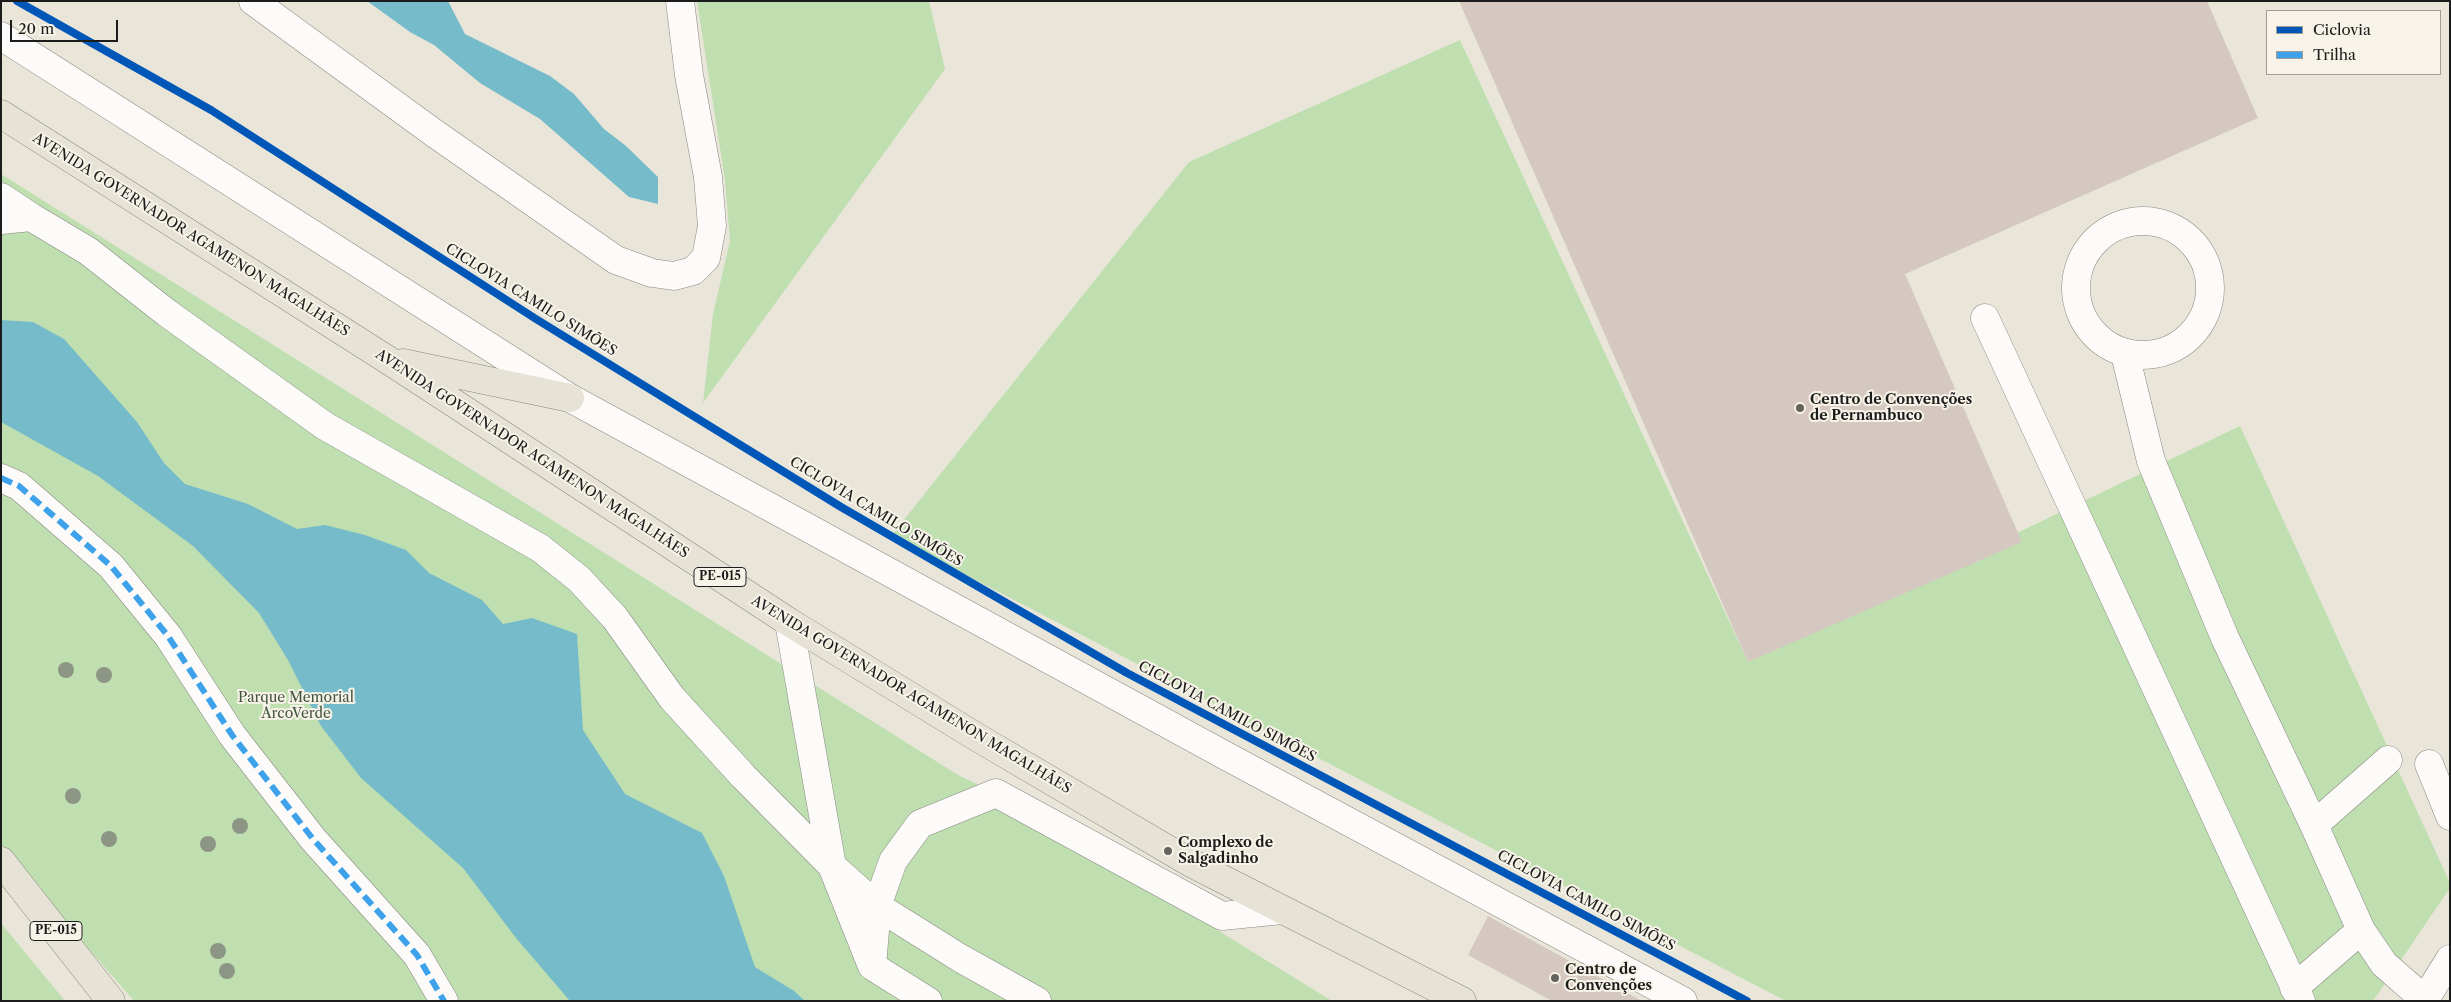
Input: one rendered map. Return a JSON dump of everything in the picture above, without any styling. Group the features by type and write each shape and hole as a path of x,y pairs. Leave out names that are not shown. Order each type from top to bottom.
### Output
{"highway":[{"name":"AVENIDA GOVERNADOR AGAMENON MAGALHÃES","path":"1,114 388,360 790,622 974,736 1168,851 1462,1001"},
{"path":"388,360 570,398"},
{"name":"PE-015","path":"1,861 111,1001"}],"street":[{"path":"253,1 442,138 616,260 652,272 674,276 693,272 706,258 712,226 708,178 690,75 680,1"},
{"path":"1,36 570,398 1219,752 1683,1001"},
{"path":"1,197 88,251 167,313 325,426 540,548 579,578 614,618 672,698 743,776 832,866 878,906 960,958 1037,1001"},
{"path":"1,220 31,217"},
{"path":"2125,354 2148,356 2171,350 2190,336 2204,318 2210,295 2208,271 2198,250 2182,232 2161,222 2138,220 2115,226 2095,239 2082,258 2075,281 2077,304 2086,326 2103,343 2125,354 2151,461 2226,638 2361,930 2384,964 2425,1000 2450,959"},
{"path":"1985,318 2297,994 2361,930"},
{"path":"1,478 19,486 111,566 168,636 232,735 312,839 417,954 444,1001"},
{"path":"790,622 832,866 872,966 928,1001"},
{"path":"2314,825 2388,760"},
{"path":"2429,764 2450,816"},
{"path":"872,966 878,906 893,860 920,824 996,793 1222,916 1282,910"}],"green space":[{"path":"697,1 929,1 945,69 703,403 713,314 730,241 725,180"},
{"path":"1460,40 1748,662 2240,426 2450,883 2450,888 2373,1001 1786,1001 891,536 1189,162"},
{"name":"Parque Memorial ArcoVerde","path":"1,174 958,775 996,793 1332,1001 134,1001 18,867 1,844"},
{"path":"1,923 65,1001 1,1001"}],"water":[{"path":"367,1 448,1 465,34 550,76 574,94 604,129 626,146 658,177 658,204 629,197 540,119 480,83 434,45 410,32"},
{"path":"1,320 33,322 64,339 137,422 164,463 185,484 248,504 297,529 325,525 365,535 406,550 429,573 482,600 503,624 532,618 577,634 583,730 625,794 702,833 724,876 755,967 794,991 805,1001 570,1001 516,938 463,868 361,778 321,726 288,660 259,613 193,546 98,476 1,422"}],"building":[{"name":"Centro de Convenções de Pernambuco","path":"1459,1 2207,1 2258,118 1905,274 2022,542 1748,662"},
{"name":"Centro de Convenções","path":"1488,916 1642,1001 1552,1001 1468,955"}],"marked path":[{"path":"1,478 19,486 111,566 168,636 232,735 313,839 417,955 444,1001"}],"cycle path":[{"name":"CICLOVIA CAMILO SIMÕES","path":"17,1 211,110 536,319 841,507 1127,673 1747,1001"}],"place":[{"name":"Centro de Convenções de Pernambuco","path":"1800,408"},
{"name":"Complexo de Salgadinho","path":"1168,851"},
{"name":"Centro de Convenções","path":"1555,978"}]}
